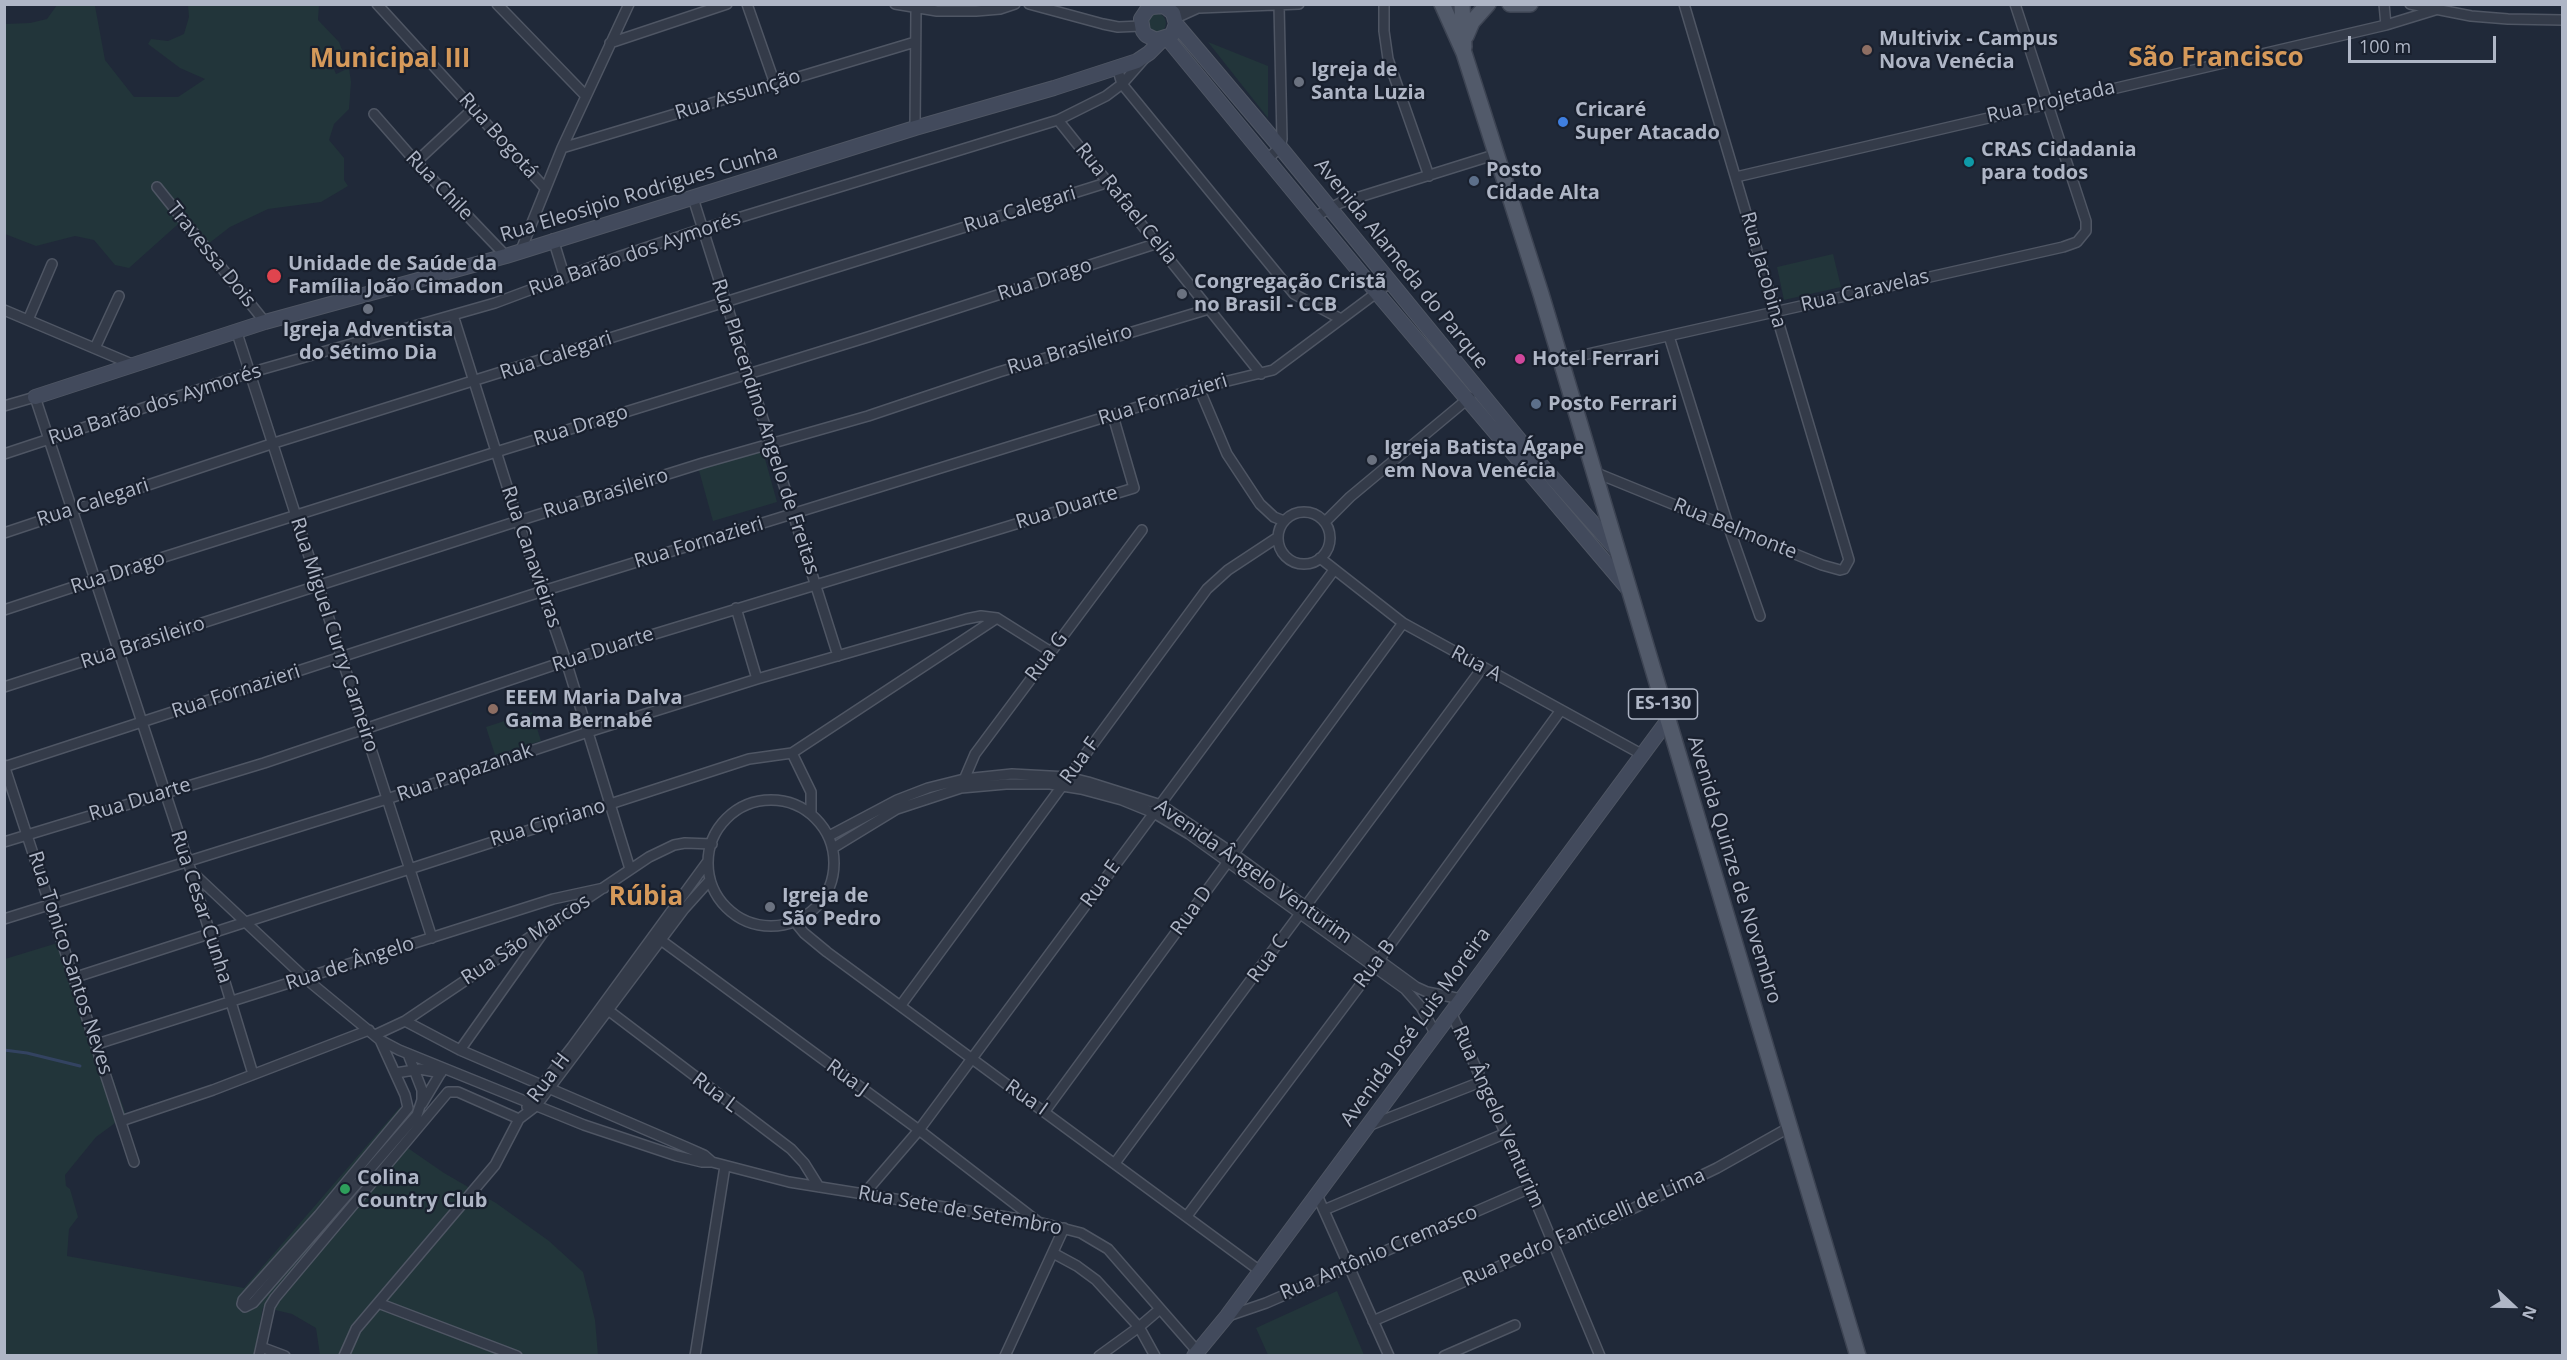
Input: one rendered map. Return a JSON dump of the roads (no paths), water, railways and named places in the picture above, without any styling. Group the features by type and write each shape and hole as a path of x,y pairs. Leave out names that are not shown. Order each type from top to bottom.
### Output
{"main road":[{"name":"ES-130","path":"1442,4 1464,49"},
{"name":"ES-130","path":"1462,4 1464,49"},
{"path":"1464,49 1472,22 1488,4"},
{"path":"1509,4 1530,4"},
{"name":"Avenida Quinze de Novembro","path":"1464,49 1561,360 1858,1356"}],"street":[{"name":"Rua Bogotá","path":"377,4 545,188"},
{"path":"498,4 586,96"},
{"path":"521,250 562,148 629,4"},
{"path":"610,43 727,4"},
{"path":"747,4 775,84"},
{"path":"895,4 916,9 992,7 1015,4"},
{"path":"1145,56 1142,19 1154,6 1199,8 1299,4"},
{"path":"1384,4 1384,31 1388,59 1429,176"},
{"name":"Rua Jacobina","path":"1684,4 1843,536"},
{"path":"2015,4 2047,102"},
{"path":"2384,4 2386,25"},
{"path":"2410,4 2435,10 2508,20 2562,20"},
{"path":"1029,5 1103,24 1144,31 1156,40 1164,39"},
{"name":"Avenida Alameda do Parque","path":"1154,6 1173,13 1176,21 1479,390 1617,549"},
{"path":"1268,159 1280,147 1279,6"},
{"path":"1145,56 1172,35 1176,21 1199,8"},
{"path":"915,128 916,9"},
{"name":"Rua Projetada","path":"1736,177 2047,102 2386,25 2435,10"},
{"path":"1164,39 1268,159 1377,293 1629,590"},
{"name":"Rua Assunção","path":"562,148 915,42"},
{"name":"Rua Eleosipio Rodrigues Cunha","path":"4,406 266,322 506,256 553,239 1043,91 1145,56"},
{"name":"Rua Barão dos Aymorés","path":"4,454 249,373 453,315 702,229 1058,120 1082,109 1122,84 1145,56"},
{"path":"1117,67 1122,84 1294,294 1341,319"},
{"name":"Rua Caravelas","path":"1561,360 2063,247 2081,239 2086,231 2086,221 2047,102"},
{"path":"416,162 474,108"},
{"name":"Rua Chile","path":"374,114 416,162 506,256"},
{"name":"Rua Rafael Celia","path":"1058,120 1261,374"},
{"path":"1316,216 1330,208 1497,154"},
{"name":"Rua Calegari","path":"4,533 271,444 1109,182"},
{"name":"Travessa Dois","path":"157,187 266,322"},
{"name":"Rua Placendino Angelo de Freitas","path":"693,198 838,656"},
{"path":"553,239 565,278"},
{"name":"Rua Drago","path":"4,610 496,452 749,375 1158,243"},
{"path":"28,320 52,264"},
{"name":"Rua Fornazieri","path":"5,766 543,591 1199,388 1261,374 1281,364 1391,282"},
{"path":"95,348 119,296"},
{"name":"Rua Brasileiro","path":"4,687 518,521 868,416 999,372 1209,309"},
{"path":"4,310 134,365"},
{"name":"Rua Canavieiras","path":"453,315 518,521 566,661 630,869"},
{"name":"Rua Miguel Curry Carneiro","path":"237,333 363,730 432,938"},
{"path":"1669,336 1729,528 1760,616"},
{"path":"1199,388 1219,439 1232,463 1260,504 1274,517 1284,521"},
{"path":"1325,522 1350,497 1479,390"},
{"path":"4,397 17,402"},
{"name":"Rua Cesar Cunha","path":"35,397 210,932 253,1074"},
{"name":"Rua Duarte","path":"4,842 363,730 566,661 1134,488 1113,416"},
{"name":"Rua Belmonte","path":"1594,472 1729,528 1840,570 1844,569 1849,560 1843,536"},
{"path":"1309,512 1325,522 1330,536 1329,544 1320,558 1305,563 1290,559 1280,546 1278,537 1284,521 1292,515 1309,512"},
{"name":"Rua G","path":"962,784 975,754 1142,530"},
{"name":"Rua F","path":"901,1005 1207,589 1228,570 1278,537"},
{"name":"Rua A","path":"1320,558 1403,623 1643,754"},
{"name":"Rua E","path":"864,1194 919,1130 1334,570"},
{"path":"736,608 757,679"},
{"name":"Rua Papazanak","path":"4,919 50,904 188,867 588,732 757,679 966,619 981,616 997,618"},
{"path":"997,618 1051,652"},
{"name":"Rua Cipriano","path":"73,978 242,921 748,759 792,753 997,618"},
{"name":"Rua D","path":"1045,1111 1403,623"},
{"name":"Rua C","path":"1115,1163 1483,667"},
{"name":"Rua B","path":"1187,1216 1376,964 1561,710"},
{"name":"Avenida José Luis Moreira","path":"1195,1353 1227,1316 1668,720"},
{"path":"792,753 811,792 811,814"},
{"name":"Rua Tonico Santos Neves","path":"5,766 134,1162"},
{"name":"Avenida Ângelo Venturim","path":"829,836 897,800 928,788 1012,774 1116,789 1161,805 1376,964 1413,996 1435,1033"},
{"name":"Avenida Ângelo Venturim","path":"1065,782 1154,813 1231,858"},
{"name":"Avenida Ângelo Venturim","path":"833,848 897,809 962,784"},
{"path":"777,800 794,804 811,814 829,836 833,848 834,866 831,883 824,899 812,912 795,922 779,927 761,926 743,921 722,903 710,880 708,861 717,830 728,817 743,807 759,801 777,800"},
{"name":"Rua São Marcos","path":"121,1121 253,1074 375,1035 405,1021 549,926 630,869 674,845 712,844"},
{"name":"Rua H","path":"344,1356 356,1329 495,1165 527,1110 657,938 708,861"},
{"name":"Rua Sete de Setembro","path":"188,867 242,921 305,978 375,1035 408,1054 527,1110 658,1151 702,1162 712,1162"},
{"name":"Rua H","path":"657,938 710,880"},
{"name":"Rua de Ângelo","path":"97,1044 553,899 604,888"},
{"name":"Rua I","path":"795,922 811,940 1260,1271"},
{"path":"460,1050 549,926"},
{"name":"Rua J","path":"657,938 919,1130 1038,1222"},
{"name":"Avenida Ângelo Venturim","path":"1376,964 1427,992 1461,999"},
{"name":"Rua L","path":"606,1008 791,1149 804,1163 819,1187"},
{"name":"Rua Ângelo Venturim","path":"1451,1012 1530,1188 1596,1354"},
{"name":"Rua Sete de Setembro","path":"405,1021 460,1050 696,1152 712,1162 765,1177 1038,1222 1082,1233 1108,1249 1195,1353"},
{"path":"375,1035 396,1073 408,1103 406,1112 319,1215 245,1297 242,1302 243,1306 247,1307 253,1303 414,1119 442,1071 415,1069 396,1073"},
{"path":"408,1054 422,1090 421,1106"},
{"path":"1367,1126 1483,1081"},
{"path":"285,1356 260,1351 270,1306 274,1298 448,1092 458,1092 527,1110"},
{"name":"Rua Pedro Fanticelli de Lima","path":"1373,1321 1553,1244 1717,1168 1790,1127"},
{"path":"1324,1210 1506,1133"},
{"path":"695,1356 725,1166"},
{"name":"Rua Antônio Cremasco","path":"1227,1316 1266,1303 1530,1188"},
{"path":"1317,1195 1389,1356"},
{"path":"1005,1356 1064,1228"},
{"path":"1053,1253 1096,1280 1139,1327 1155,1356"},
{"path":"378,1303 517,1356"},
{"path":"1099,1356 1160,1309"},
{"path":"1444,1356 1515,1325"}],"waterway":[{"path":"4,1050 27,1053 80,1066"}],"place":[{"name":"Multivix - Campus Nova Venécia","path":"1867,50"},
{"name":"Igreja de Santa Luzia","path":"1299,82"},
{"name":"Cricaré Super Atacado","path":"1563,122"},
{"name":"CRAS Cidadania para todos","path":"1969,162"},
{"name":"Posto Cidade Alta","path":"1474,181"},
{"name":"Unidade de Saúde da Família João Cimadon","path":"274,276"},
{"name":"Congregação Cristã no Brasil - CCB","path":"1182,294"},
{"name":"Igreja Adventista do Sétimo Dia","path":"368,309"},
{"name":"Hotel Ferrari","path":"1520,359"},
{"name":"Posto Ferrari","path":"1536,404"},
{"name":"Igreja Batista Ágape em Nova Venécia","path":"1372,460"},
{"name":"EEEM Maria Dalva Gama Bernabé","path":"493,709"},
{"name":"Igreja de São Pedro","path":"770,907"},
{"name":"Colina Country Club","path":"345,1189"}],"district":[{"name":"São Francisco","path":"2216,59"},
{"name":"Municipal III","path":"390,60"},
{"name":"Rúbia","path":"646,898"}]}
